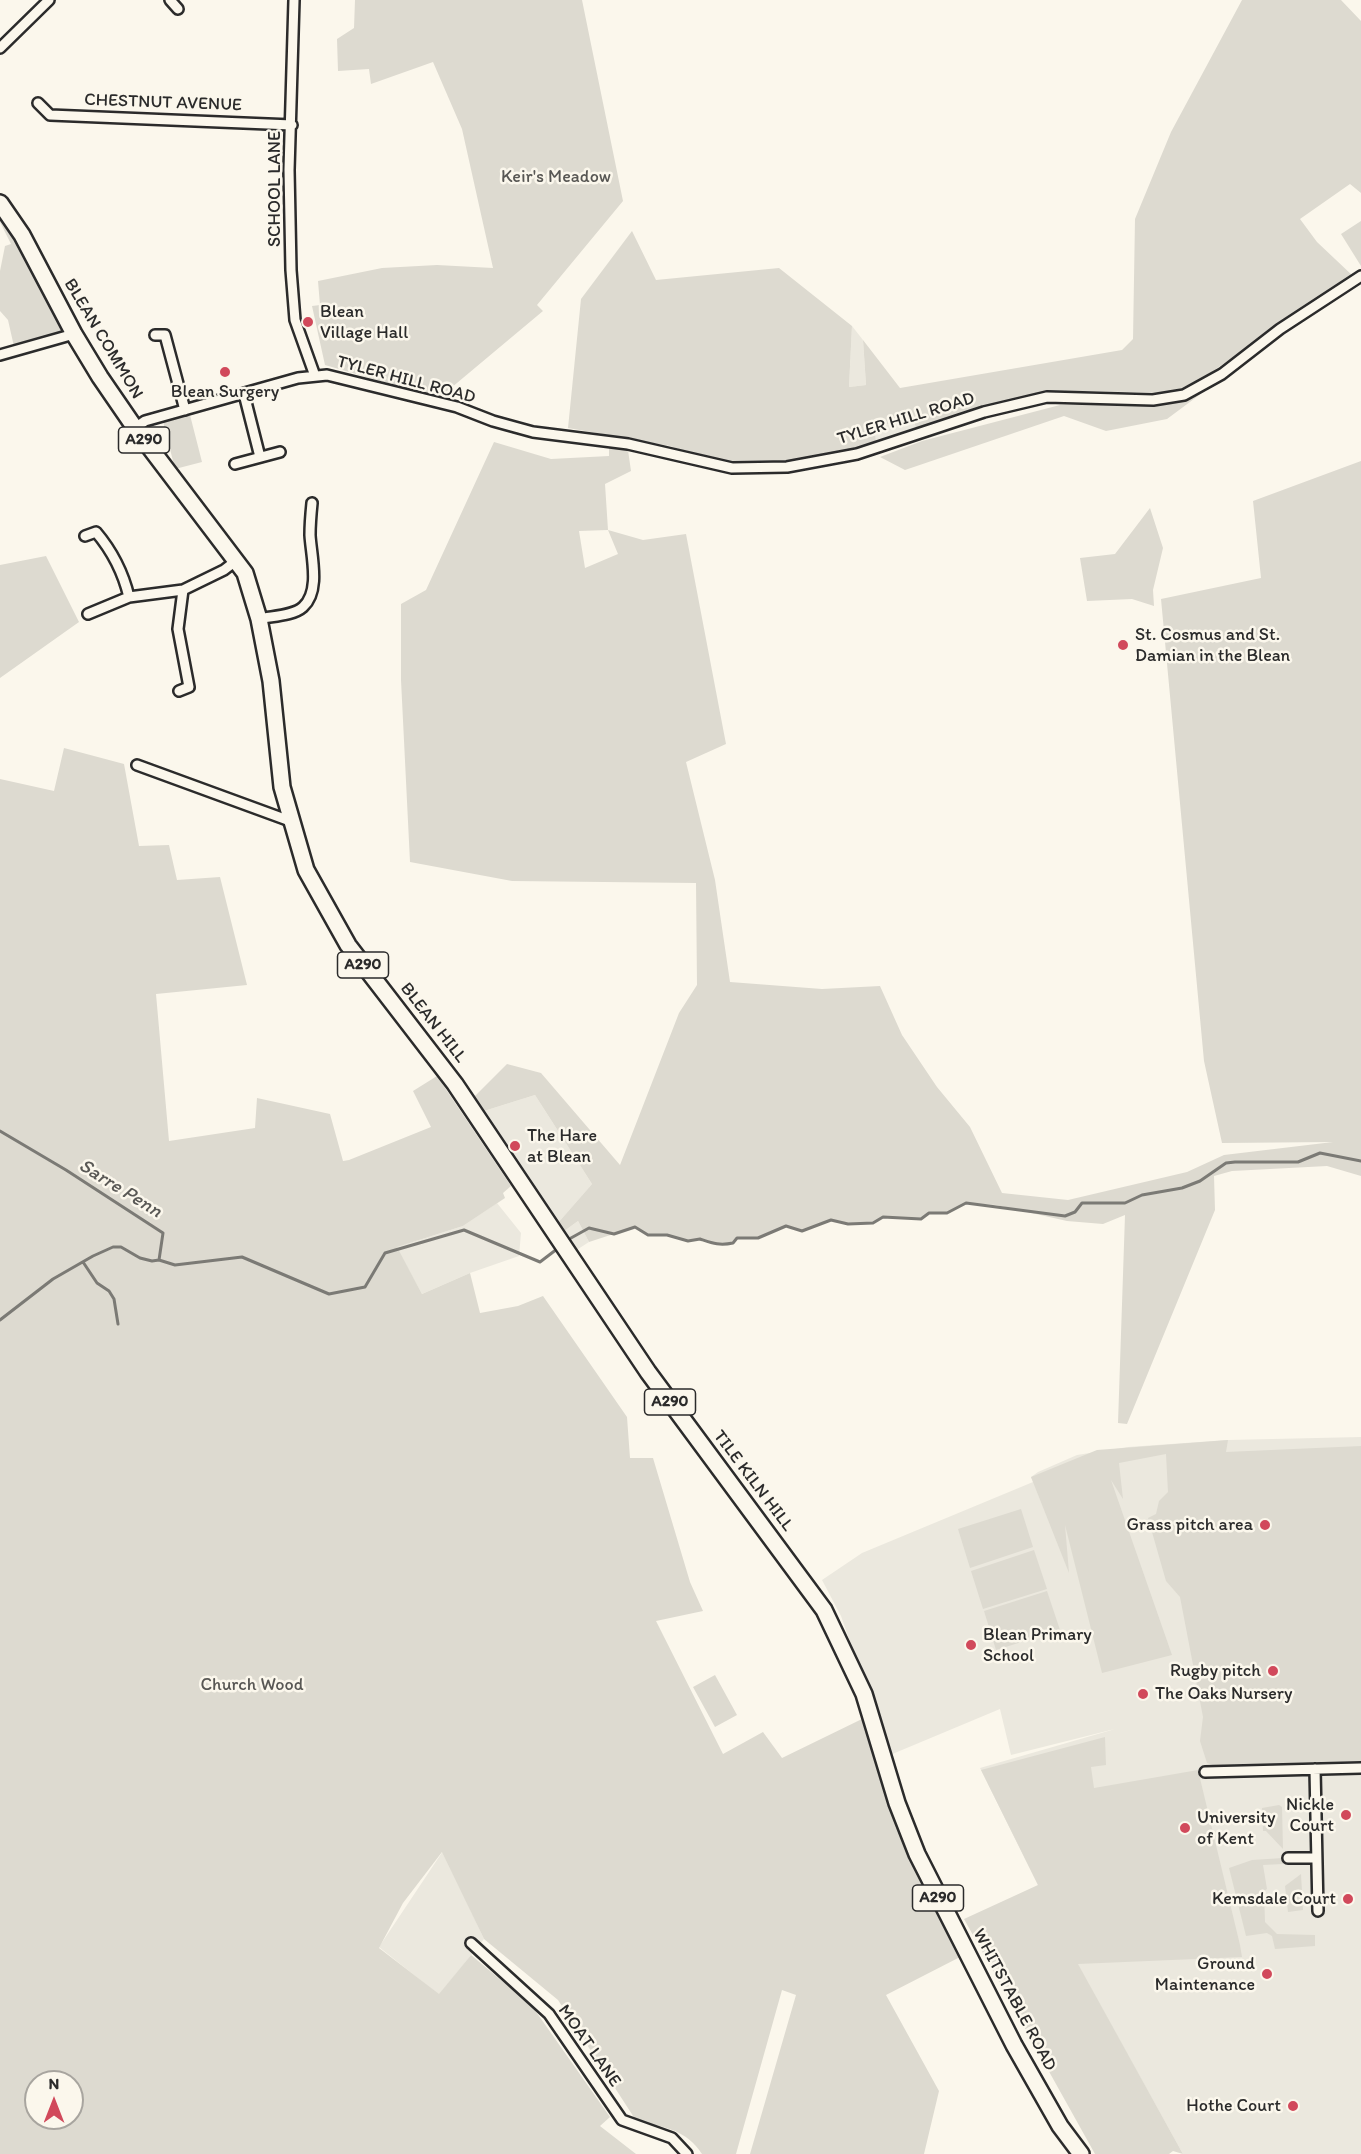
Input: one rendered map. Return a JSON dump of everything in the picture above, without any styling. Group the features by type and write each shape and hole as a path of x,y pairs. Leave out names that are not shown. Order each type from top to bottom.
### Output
{"main road":[{"name":"BLEAN COMMON","path":"0,203 22,235 74,334 135,428 245,573 259,619 271,681"},
{"name":"BLEAN HILL","path":"271,681 282,787 306,870 348,945 455,1084 540,1213"},
{"name":"TILE KILN HILL","path":"540,1213 648,1372 808,1586 831,1625"},
{"name":"WHITSTABLE ROAD","path":"831,1625 864,1694 894,1794 914,1848 1014,2044 1060,2126 1080,2154"}],"street":[{"path":"0,48 49,0"},
{"path":"170,0 178,9"},
{"name":"SCHOOL LANE","path":"294,0 289,213 294,311 315,376"},
{"name":"CHESTNUT AVENUE","path":"38,102 50,115 292,125"},
{"name":"TYLER HILL ROAD","path":"135,428 145,421 315,376 327,375 457,407 492,421 533,432 628,444 732,468 787,467 857,454 984,412 1047,397 1153,400 1184,395 1222,374 1280,329 1361,276"},
{"path":"0,355 74,334"},
{"path":"154,335 165,335 186,410"},
{"path":"244,394 260,457"},
{"path":"235,464 280,452"},
{"path":"259,619 296,611 306,604 309,597 313,562 310,536 312,502"},
{"path":"85,536 96,532 108,546 125,578 129,597"},
{"path":"88,614 129,597 183,590 224,570 237,560"},
{"path":"179,691 189,687 178,629 183,590"},
{"path":"137,765 290,821"},
{"path":"1205,1772 1361,1768"},
{"path":"1315,1769 1318,1911"},
{"path":"1288,1858 1316,1858"},
{"name":"MOAT LANE","path":"471,1943 549,2014 622,2120 672,2138 687,2154"}],"shaded area":[{"path":"852,326 863,340 866,385 849,387"},
{"path":"914,418 917,431 876,444 875,427"},
{"path":"535,1095 592,1184 557,1224 484,1111"},
{"path":"497,1203 521,1233 519,1256 470,1273 422,1294 396,1247 463,1226"},
{"path":"578,1221 589,1242 575,1251 563,1232"},
{"name":"University of Kent","path":"1361,1437 1361,2154 1183,2154 1077,1964 980,1768 1115,1729 1011,1755 1000,1709 890,1755 841,1616 822,1580 862,1553 1033,1482 1031,1477 1038,1472 1077,1455 1128,1447 1228,1440"},
{"path":"443,1851 484,1939 439,1995 379,1947"}],"green space":[{"name":"Keir's Meadow","path":"355,0 582,0 623,201 537,305 543,311 439,398 325,365 312,306 320,305 318,281 382,268 437,265 493,268 462,129 433,62 371,84 369,69 338,71 337,39 354,28"},
{"path":"1242,0 1341,0 1361,21 1361,193 1350,184 1300,219 1317,242 1353,276 1201,379 1170,393 1086,391 1024,397 917,431 913,418 875,427 876,444 805,460 716,461 670,446 568,428 581,299 632,231 656,280 779,268 852,326 849,387 866,385 863,340 900,388 1122,350 1133,339 1135,219 1171,132"},
{"path":"0,211 74,334 15,351 8,320 0,311 0,271 5,246 11,244 0,222"},
{"path":"1361,221 1361,266 1341,234"},
{"path":"1206,390 1167,419 1106,431 1064,416 905,470 880,457 922,441 1060,405 1153,405"},
{"path":"190,415 202,462 175,469 163,421"},
{"path":"494,442 551,459 609,456 609,448 628,450 631,471 605,484 608,530 643,540 686,534 726,744 686,762 715,880 730,982 822,989 880,986 902,1035 937,1087 970,1127 1002,1193 1068,1200 1187,1172 1224,1155 1333,1142 1222,1143 1204,1061 1161,599 1261,578 1253,501 1361,461 1361,1176 1327,1166 1232,1171 1214,1176 1215,1210 1127,1424 1118,1423 1125,1215 1103,1224 1067,1221 996,1205 967,1203 947,1213 929,1213 921,1219 883,1217 873,1223 848,1224 831,1220 802,1231 786,1226 758,1238 737,1238 733,1243 728,1244 700,1239 688,1241 667,1235 648,1235 635,1227 589,1242 578,1221 563,1232 557,1224 592,1184 535,1095 484,1111 474,1097 507,1064 541,1073 620,1165 679,1013 697,985 696,883 512,881 410,862 401,680 401,604 426,590","holes":["608,530 618,554 585,568 579,531"]},
{"path":"1150,508 1163,548 1153,590 1154,606 1132,599 1087,601 1080,558 1115,554"},
{"path":"46,556 79,622 0,678 0,565"},
{"name":"Church Wood","path":"64,748 124,764 139,846 169,845 177,880 220,877 247,985 156,994 169,1141 255,1128 257,1098 330,1114 343,1161 349,1160 431,1127 413,1091 437,1076 511,1186 503,1193 505,1198 463,1226 397,1247 422,1294 470,1273 480,1313 518,1306 543,1296 627,1417 630,1458 653,1458 690,1582 703,1611 656,1621 723,1754 763,1732 782,1758 862,1719 883,1787 962,1956 886,1995 939,2091 924,2154 750,2154 796,1995 782,1990 736,2154 702,2154 689,2139 674,2130 637,2122 558,2000 484,1939 442,1852 403,1903 379,1948 439,1994 471,1955 532,2006 610,2117 600,2126 636,2154 0,2154 0,779 54,791"},
{"path":"1228,1440 1226,1452 1361,1446 1361,1761 1218,1767 1207,1763 1200,1741 1203,1717 1180,1597 1166,1581 1148,1518 1156,1514 1159,1501 1168,1492 1166,1454 1119,1463 1123,1499 1111,1480 1172,1655 1102,1673 1065,1525 1069,1573 1031,1477 1097,1450"},
{"path":"1021,1509 1033,1547 970,1568 958,1529"},
{"path":"1034,1550 1047,1589 983,1609 971,1571"},
{"path":"1047,1591 1060,1630 996,1650 984,1611"},
{"path":"715,1675 737,1715 715,1727 693,1687"},
{"path":"1105,1737 1106,1765 1091,1767 1094,1788 1198,1770 1240,1945 1242,1957 1078,1964 1183,2154 1173,2151 1169,2154 1095,2154 964,1919 1038,1885 981,1770"},
{"path":"1279,1805 1282,1807 1283,1849 1266,1831 1263,1831 1262,1808"},
{"path":"1283,1858 1283,1864 1263,1865 1267,1889 1264,1891 1265,1922 1277,1934 1315,1935 1315,1946 1275,1949 1272,1936 1267,1933 1246,1936 1229,1868 1252,1860"},
{"path":"1301,1874 1303,1910 1288,1912 1285,1886"}],"waterway":[{"name":"Sarre Penn","path":"0,1131 66,1170 163,1233 159,1260"},
{"name":"Sarre Penn","path":"571,1238 589,1228 614,1234 635,1227 648,1235 667,1235 688,1241 700,1239 716,1244 728,1244 733,1243 737,1238 758,1238 786,1226 802,1231 831,1220 848,1224 873,1223 883,1217 921,1219 929,1213 947,1213 966,1203 1065,1216 1075,1212 1082,1203 1125,1203 1142,1195 1182,1188 1200,1181 1226,1163 1298,1162 1320,1153 1361,1161"},
{"name":"Sarre Penn","path":"0,1320 53,1279 113,1247 121,1247 140,1258 175,1265 242,1257 329,1294 365,1287 385,1253 464,1230 540,1262 557,1249"},
{"path":"83,1262 97,1283 109,1291 114,1299 118,1324"}],"place":[{"name":"Blean Village Hall","path":"308,322"},
{"name":"Blean Surgery","path":"225,372"},
{"name":"St. Cosmus and St. Damian in the Blean","path":"1123,645"},
{"name":"The Hare at Blean","path":"515,1146"},
{"name":"Grass pitch area","path":"1265,1525"},
{"name":"Blean Primary School","path":"971,1645"},
{"name":"Rugby pitch","path":"1273,1671"},
{"name":"The Oaks Nursery","path":"1143,1694"},
{"name":"Nickle Court","path":"1346,1815"},
{"name":"University of Kent","path":"1185,1828"},
{"name":"Kemsdale Court","path":"1348,1899"},
{"name":"Ground Maintenance","path":"1267,1974"},
{"name":"Hothe Court","path":"1293,2106"}]}
